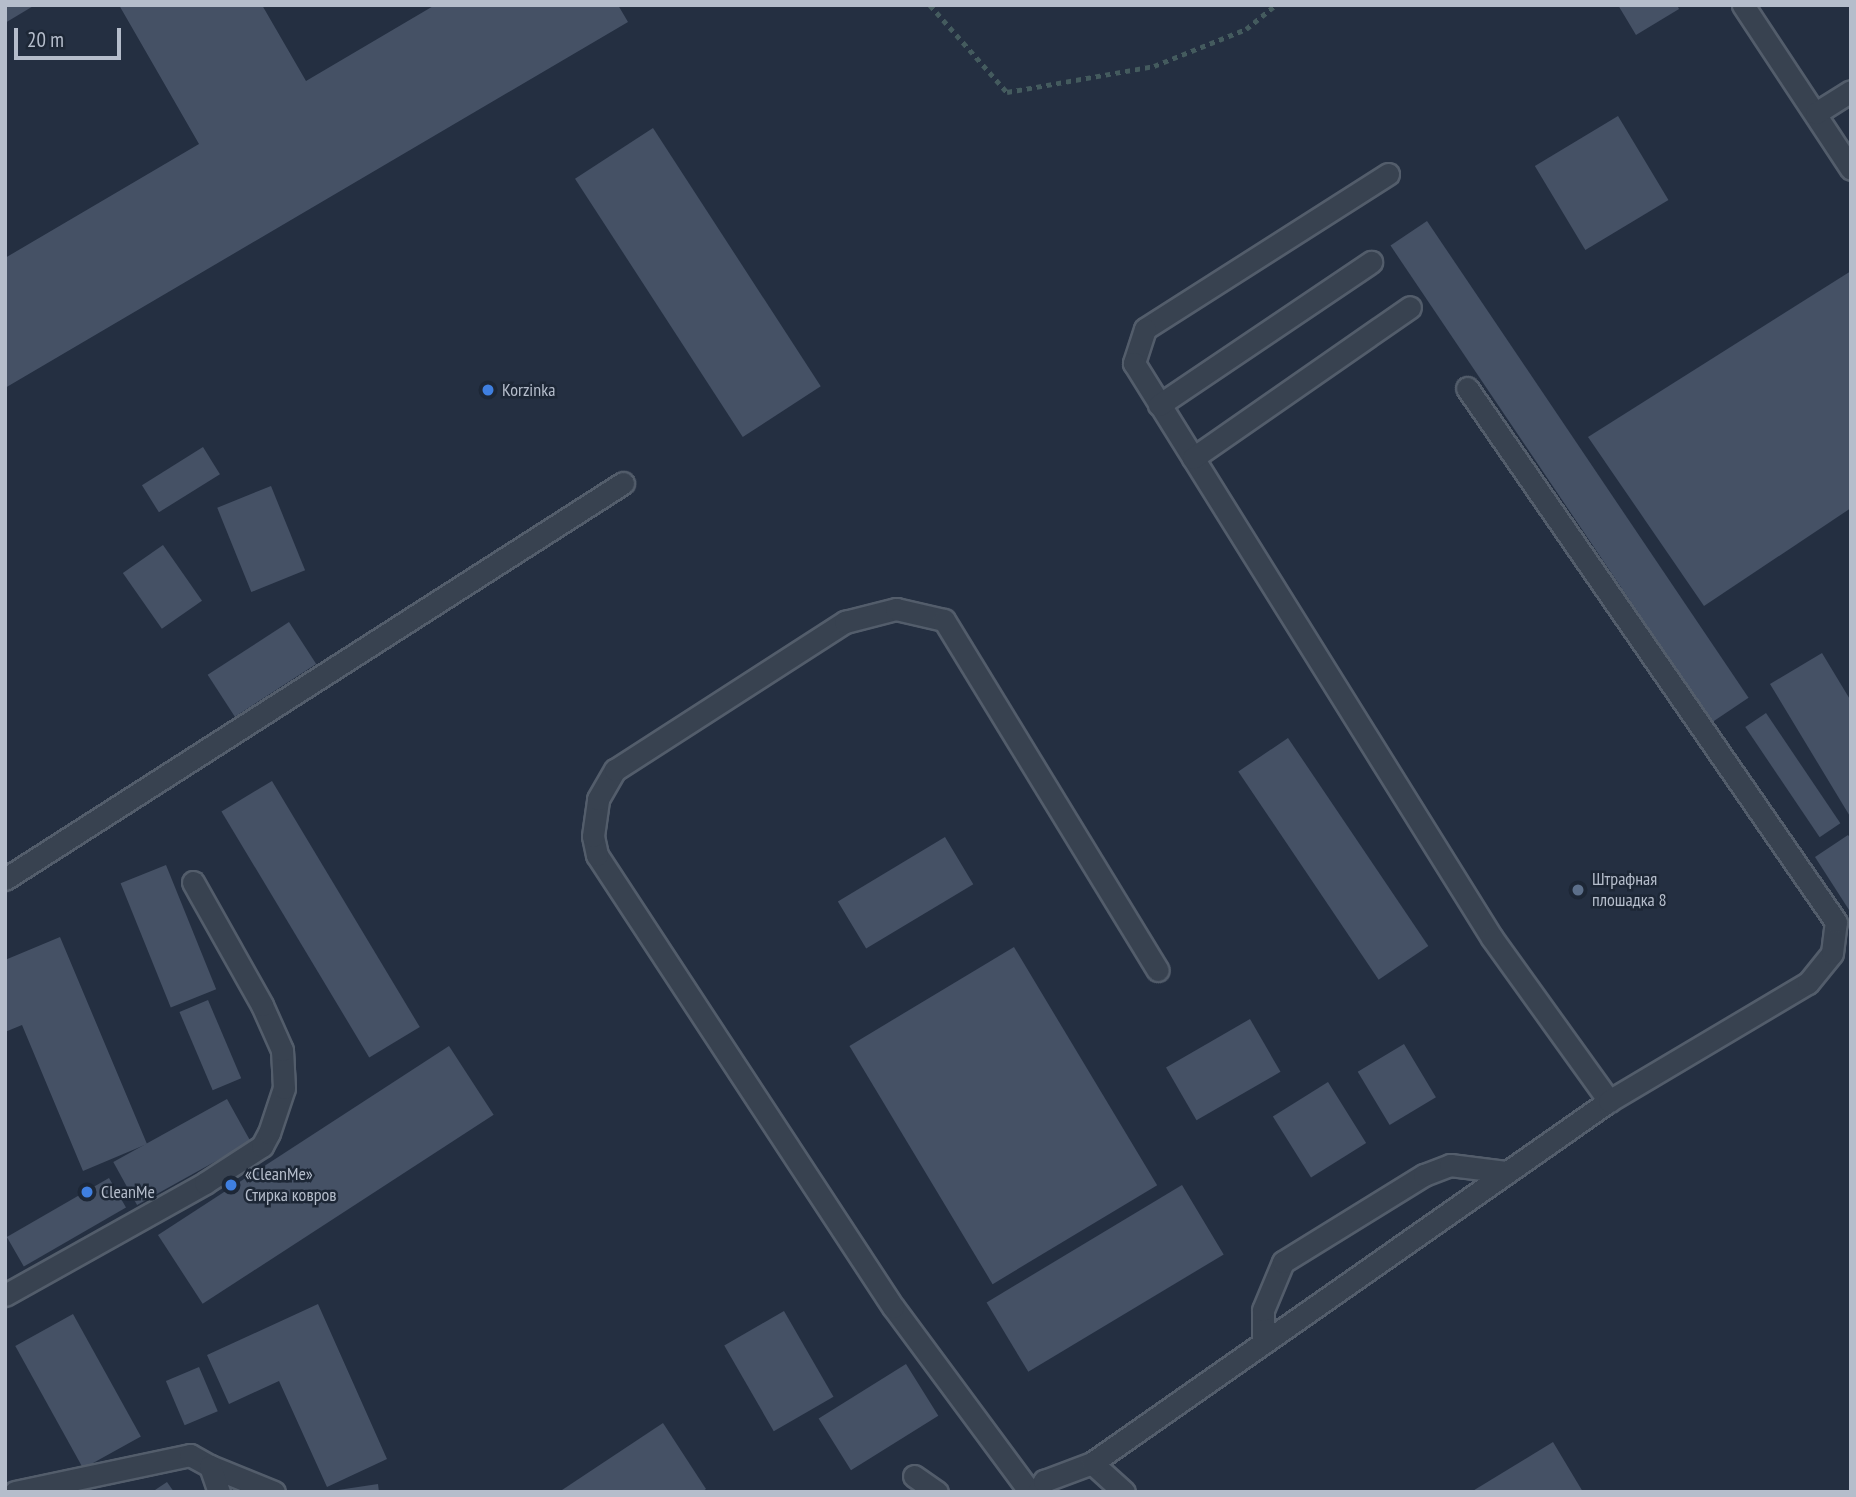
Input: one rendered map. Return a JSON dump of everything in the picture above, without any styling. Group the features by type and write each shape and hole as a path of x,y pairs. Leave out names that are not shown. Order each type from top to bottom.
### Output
{"lane":[{"path":"1743,5 1816,113 1842,163 1851,169"},
{"path":"1816,113 1851,91"},
{"path":"1388,174 1145,329 1134,363 1492,938 1609,1101"},
{"path":"1159,405 1371,262"},
{"path":"1193,458 1410,307"},
{"path":"1038,1492 1044,1481 1092,1463 1609,1101 1808,983 1832,953 1836,922 1467,388"},
{"path":"5,879 624,483"},
{"path":"1030,1492 893,1307 597,855 593,836 598,799 615,770 845,622 896,609 944,620 1158,970"},
{"path":"5,1295 205,1183 262,1146 269,1133 284,1088 282,1050 262,1005 193,883"},
{"path":"1263,1343 1263,1310 1283,1262 1424,1175 1450,1166 1506,1172"},
{"path":"15,1492 190,1455 274,1492"},
{"path":"1092,1463 1124,1492"},
{"path":"210,1466 219,1492"},
{"path":"914,1476 937,1492"}],"path":[{"path":"930,5 1007,92 1154,66 1246,29 1276,5"},
{"path":"1062,5 1080,5"}],"building":[{"path":"5,5 35,5 5,23"},
{"path":"119,5 262,5 306,81 435,5 618,5 628,22 5,388 5,258 199,144"},
{"path":"1618,5 1677,5 1679,9 1636,35"},
{"path":"1618,116 1668,200 1585,250 1535,166"},
{"path":"653,128 821,386 743,437 575,179"},
{"path":"1427,221 1749,698 1712,722 1391,246"},
{"path":"1851,271 1851,508 1704,606 1588,437"},
{"path":"203,447 220,474 159,512 142,485"},
{"path":"271,486 305,570 251,592 217,508"},
{"path":"163,545 202,601 162,629 123,573"},
{"path":"289,622 316,664 235,717 208,675"},
{"path":"1822,653 1851,701 1851,818 1770,684"},
{"path":"1766,713 1840,823 1820,837 1745,727"},
{"path":"1288,738 1428,946 1379,980 1238,772"},
{"path":"272,781 420,1027 369,1057 221,811"},
{"path":"1848,835 1851,839 1851,913 1815,857"},
{"path":"945,837 973,884 866,949 838,901"},
{"path":"166,865 216,989 171,1008 121,883"},
{"path":"60,937 147,1144 83,1171 22,1025 5,1032 5,960"},
{"path":"1014,947 1157,1185 993,1284 849,1046"},
{"path":"208,1000 241,1078 213,1090 179,1012"},
{"path":"1250,1019 1280,1072 1196,1120 1166,1068"},
{"path":"1404,1044 1436,1097 1390,1125 1358,1072"},
{"path":"449,1046 494,1115 203,1304 158,1235"},
{"path":"1328,1082 1366,1143 1311,1178 1273,1116"},
{"path":"227,1099 251,1142 137,1205 113,1162"},
{"path":"109,1178 126,1207 24,1266 7,1237"},
{"path":"1182,1185 1224,1254 1028,1372 987,1302"},
{"path":"318,1304 387,1459 327,1487 279,1381 229,1404 207,1355"},
{"path":"784,1311 833,1397 774,1431 724,1346"},
{"path":"73,1314 141,1436 83,1468 15,1346"},
{"path":"906,1364 938,1416 851,1470 819,1419"},
{"path":"199,1367 218,1411 185,1425 166,1381"},
{"path":"663,1423 706,1489 702,1492 559,1492"},
{"path":"1553,1442 1583,1492 1471,1492"},
{"path":"167,1482 174,1492 152,1492"},
{"path":"378,1484 379,1492 338,1492 338,1490"}],"place":[{"name":"Korzinka","path":"488,390"},
{"name":"Штрафная плошадка 8","path":"1578,890"},
{"name":"«CleanMe» Стирка ковров","path":"231,1185"},
{"name":"CleanMe","path":"87,1192"}]}
